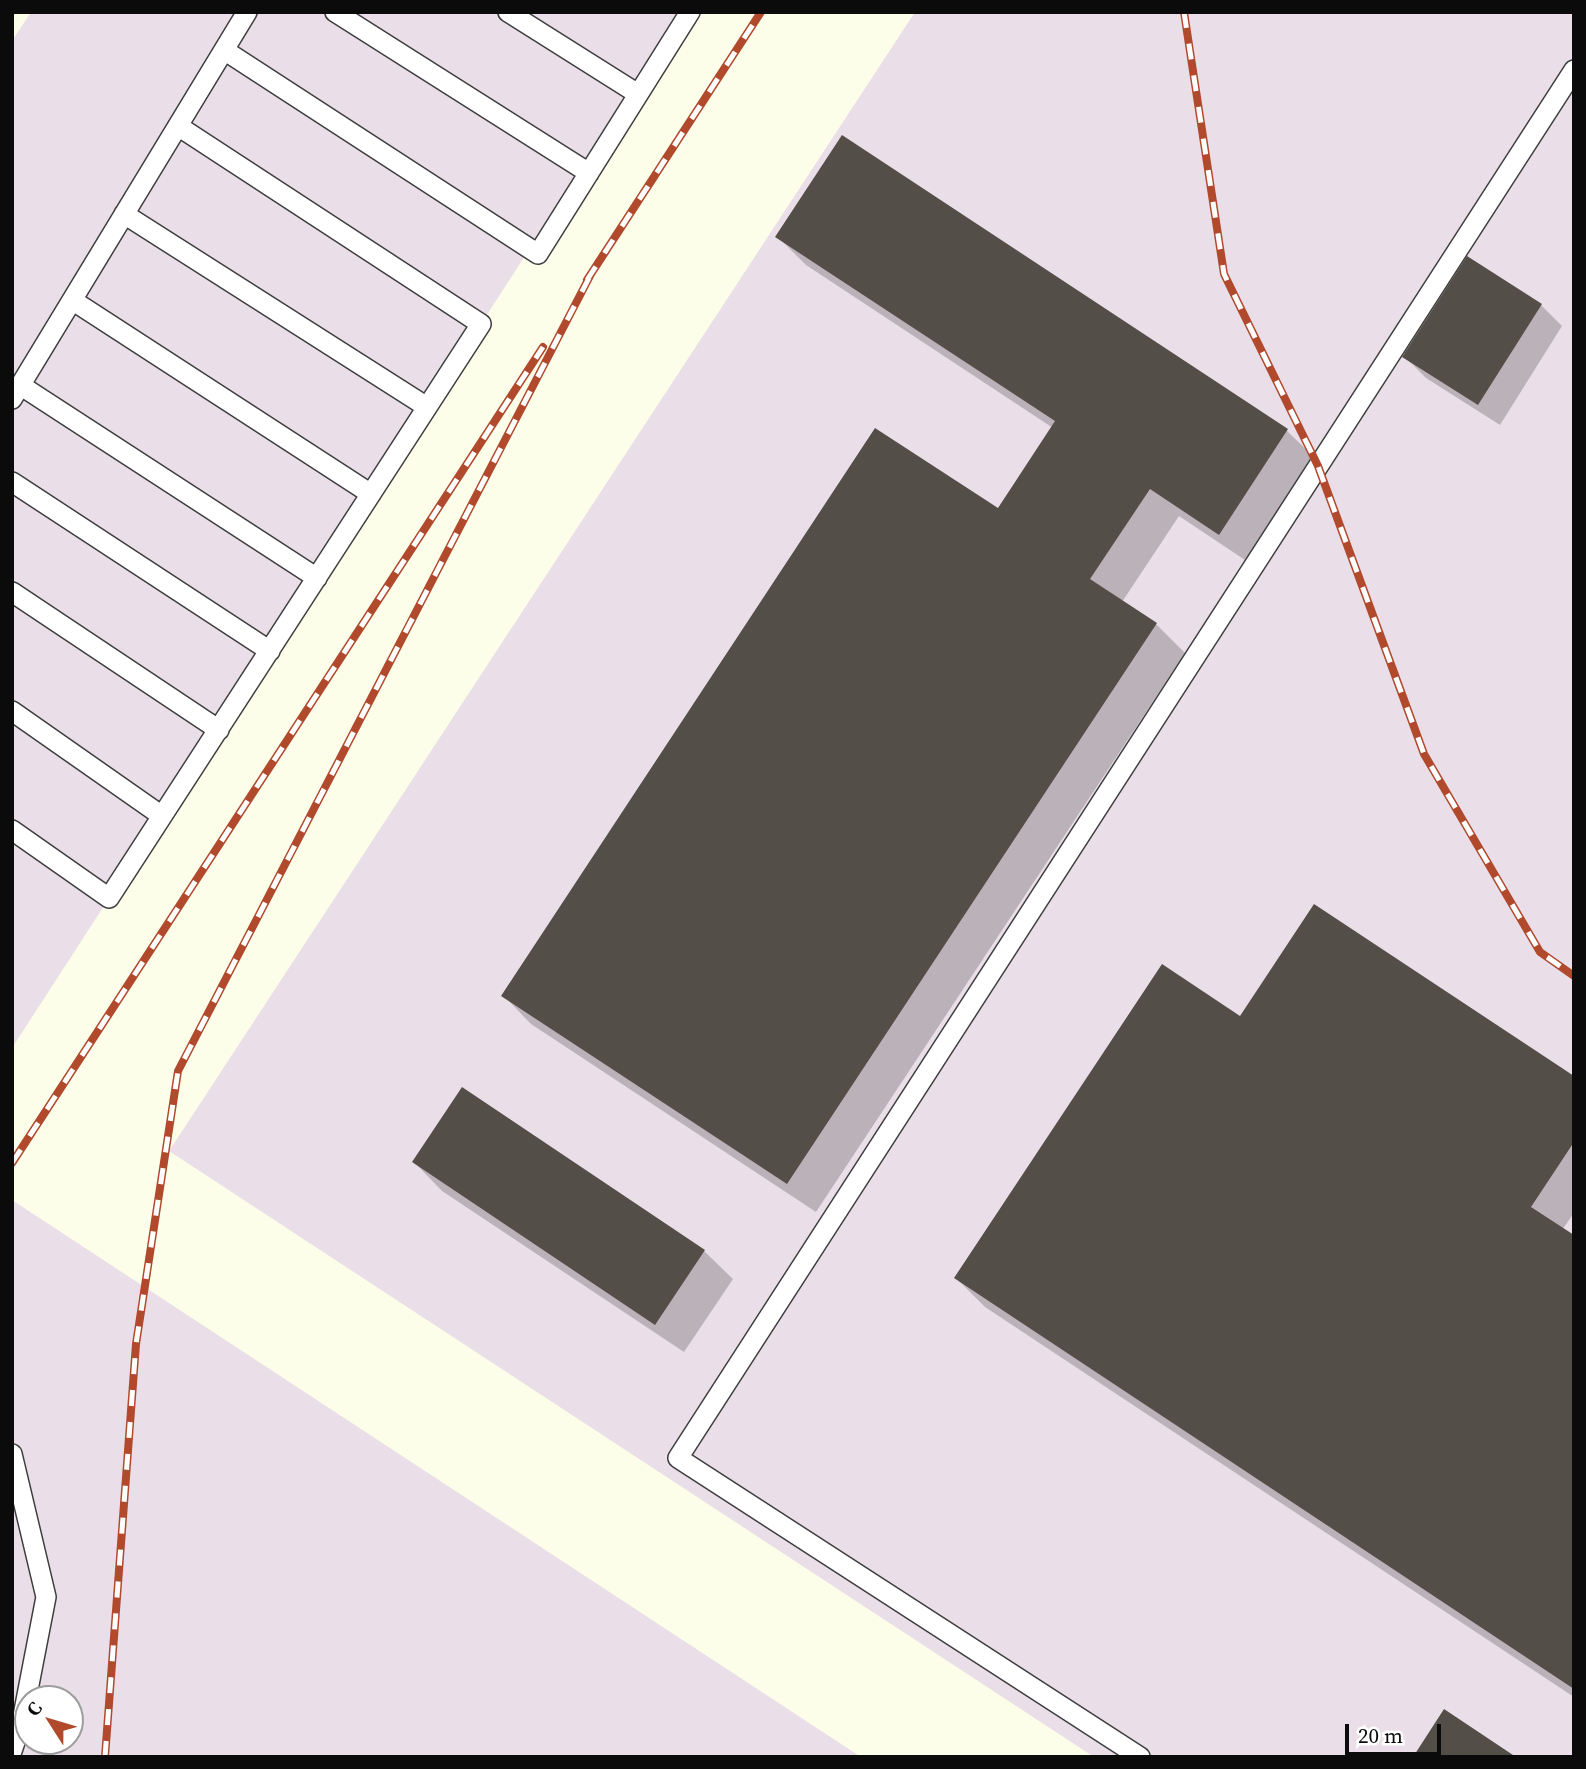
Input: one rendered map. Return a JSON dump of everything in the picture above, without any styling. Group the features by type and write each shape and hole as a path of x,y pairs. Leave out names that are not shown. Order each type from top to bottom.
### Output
{"lane":[{"path":"247,12 16,392 317,578"},
{"path":"335,12 589,173"},
{"path":"508,12 638,94"},
{"path":"224,50 538,254 690,12"},
{"path":"1140,1757 678,1458 1574,70"},
{"path":"12,830 109,898 481,324 178,126"},
{"path":"124,215 427,407"},
{"path":"72,300 371,494"},
{"path":"12,481 270,651"},
{"path":"12,593 219,730"},
{"path":"12,711 162,816"},
{"path":"12,1454 46,1597 22,1721 12,1751"}],"shaded area":[{"path":"31,12 683,12 12,1048 12,41"},
{"path":"915,12 1574,12 1574,1757 1094,1757 169,1151"},
{"path":"12,1200 861,1757 12,1757"}],"building":[{"path":"842,135 1288,429 1219,535 1150,489 1090,579 1157,623 787,1184 501,996 875,428 998,508 1055,421 775,237"},
{"path":"1467,256 1542,304 1478,405 1402,357"},
{"path":"1314,904 1574,1076 1574,1142 1531,1207 1574,1235 1574,1689 954,1278 1162,964 1240,1016"},
{"path":"462,1087 705,1250 655,1325 412,1162"},
{"path":"1444,1709 1516,1757 1413,1757"}],"railway":[{"path":"587,280 761,12"},
{"path":"1184,12 1224,274 1318,466 1424,754 1540,952 1574,976"},
{"path":"105,1757 136,1344 178,1071 591,274"},
{"path":"12,1163 543,347"}]}
